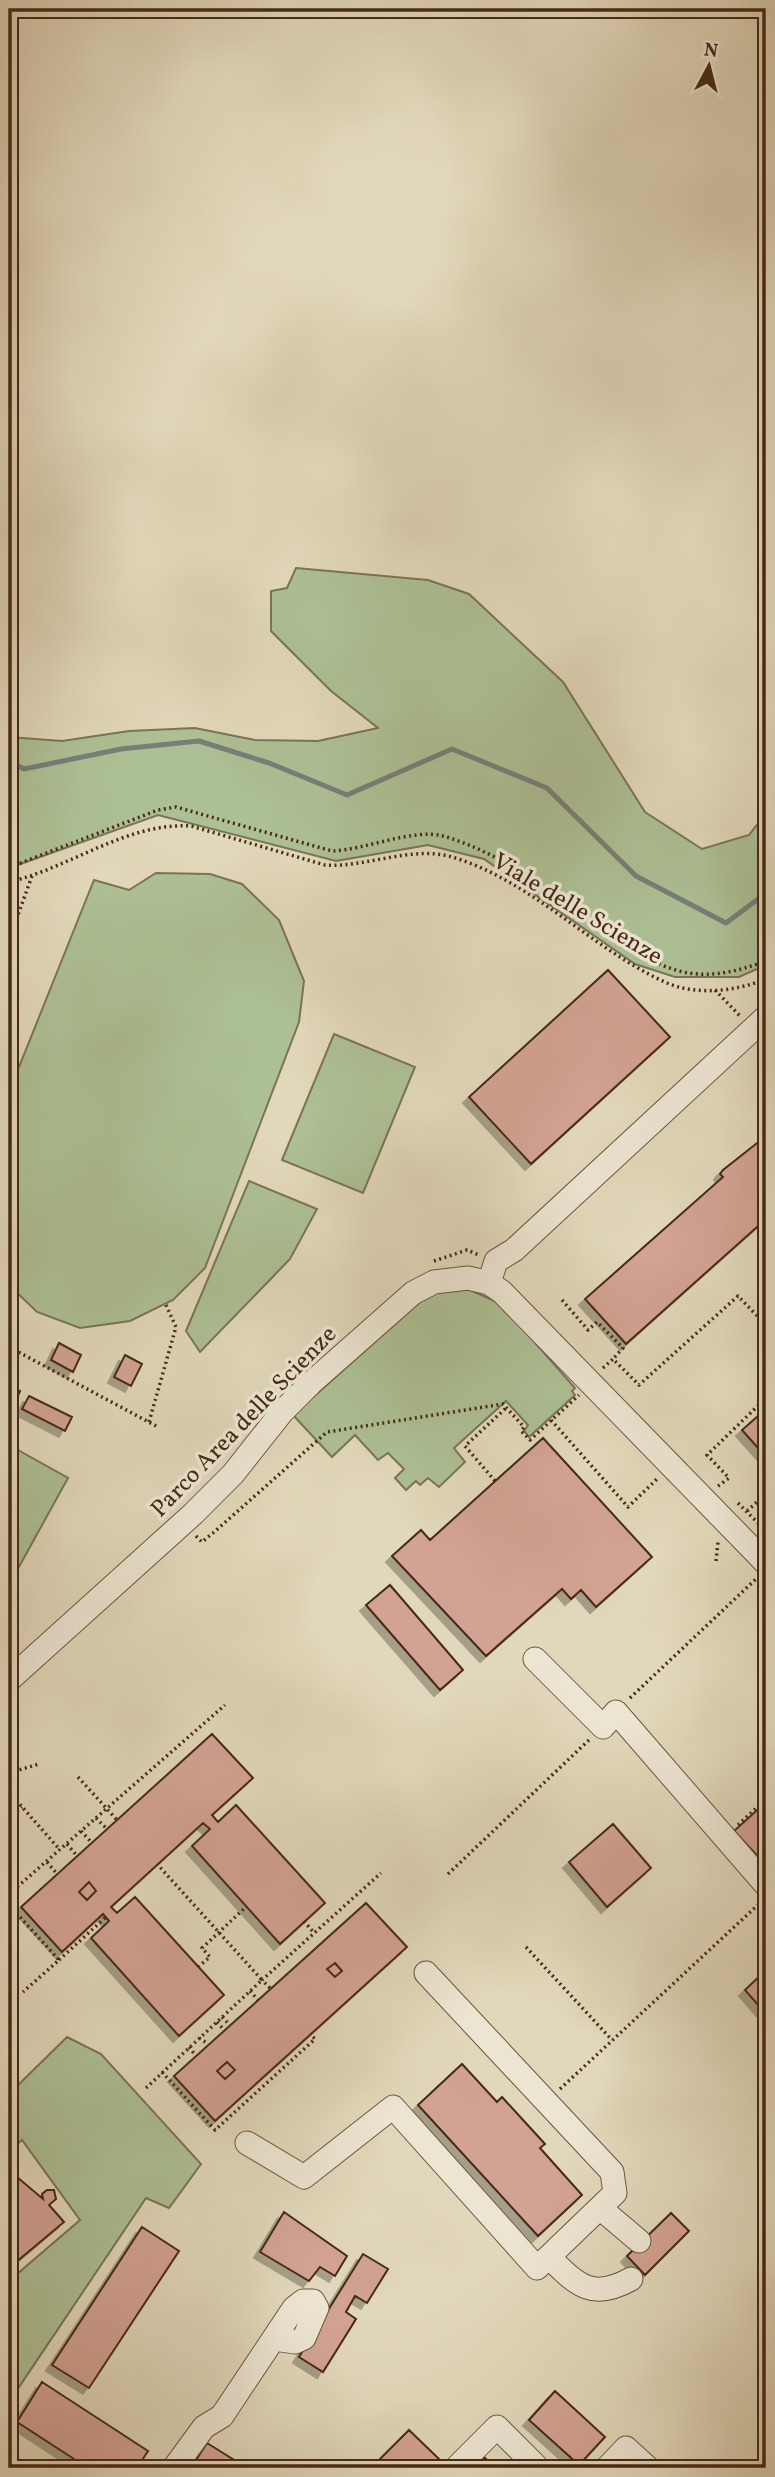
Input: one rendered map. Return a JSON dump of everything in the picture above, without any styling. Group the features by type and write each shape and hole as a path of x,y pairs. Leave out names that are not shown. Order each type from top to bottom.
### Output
{"street":[{"path":"760,1023 514,1250 496,1261 489,1283 730,1527 762,1570"},
{"name":"Parco Area delle Scienze","path":"9,1679 192,1514 233,1474 282,1412 311,1382 413,1293 434,1282 450,1279 468,1278 489,1283"},
{"path":"535,1658 609,1719 766,1885"},
{"path":"247,2143 304,2177 393,2107 537,2268 549,2257 615,2193 612,2172 426,1973"},
{"path":"600,2208 639,2241"},
{"path":"549,2257 572,2280 598,2290 611,2290 631,2279"},
{"path":"174,2468 204,2427 222,2416 274,2339"},
{"path":"456,2468 497,2427 538,2468"},
{"path":"607,2468 626,2448 648,2468"}],"path":[{"path":"9,865 18,864 158,810 176,807 332,851 356,850 404,838 439,835 502,863 567,902 649,961 684,972 713,975 734,972 766,961"},
{"name":"Viale delle Scienze","path":"9,882 33,876 152,828 174,825 191,826 325,865 342,866 424,854 450,856 520,888 622,957 668,984 696,990 715,990 766,979"},
{"path":"9,940 33,876"},
{"path":"715,990 760,1023"},
{"path":"613,1359 639,1385 738,1296 766,1325"},
{"path":"213,1533 327,1432 503,1404 524,1427 521,1431 530,1440 623,1348 597,1322 588,1330 562,1300"},
{"path":"149,1422 176,1327 165,1303"},
{"path":"9,1347 158,1427"},
{"path":"711,1493 729,1478 707,1455 766,1398"},
{"path":"495,1481 465,1447 506,1408"},
{"path":"551,1420 628,1507 657,1479 666,1488"},
{"path":"716,1561 719,1537 765,1497"},
{"path":"448,1874 762,1570"},
{"path":"9,1894 225,1706"},
{"path":"9,1773 39,1764"},
{"path":"78,1777 117,1820"},
{"path":"9,1792 60,1850"},
{"path":"723,1838 766,1799"},
{"path":"9,1837 16,1829 9,1821 22,1807"},
{"path":"96,1818 107,1829"},
{"path":"81,1831 92,1843"},
{"path":"67,1844 77,1856"},
{"path":"47,1861 57,1874"},
{"path":"157,1864 270,1988"},
{"path":"146,2088 381,1873"},
{"path":"547,2102 766,1897"},
{"path":"9,1905 59,1960"},
{"path":"198,1967 210,1958 202,1948 247,1906"},
{"path":"23,1992 106,1917"},
{"path":"304,1921 314,1933"},
{"path":"526,1947 612,2040"},
{"path":"250,1991 258,2000"},
{"path":"222,2017 230,2025"},
{"path":"217,2022 224,2031"},
{"path":"162,2072 215,2130 315,2039 310,2034"},
{"path":"199,2038 207,2042"},
{"path":"189,2048 196,2056"},
{"path":"252,2087 256,2092"}],"green space":[{"path":"296,568 428,580 469,594 563,682 645,812 702,849 749,835 766,813 766,965 739,977 675,977 635,964 484,859 428,845 336,861 158,815 9,868 9,737 62,741 129,731 195,728 255,740 318,741 378,728 331,691 271,631 271,591 287,588"},
{"path":"156,873 210,874 242,884 279,920 304,981 299,1022 205,1268 173,1300 130,1321 80,1328 37,1312 9,1285 9,1092 94,880 129,890"},
{"path":"334,1034 415,1067 363,1193 282,1160"},
{"path":"249,1181 317,1209 290,1259 200,1352 186,1331"},
{"path":"468,1289 501,1304 575,1388 572,1391 575,1395 529,1437 524,1431 528,1425 506,1401 454,1448 465,1462 439,1487 428,1478 420,1485 416,1481 406,1490 395,1478 404,1469 388,1453 378,1460 355,1435 332,1457 293,1415 431,1292"},
{"path":"9,1445 68,1478 9,1585"},
{"path":"67,2037 101,2054 201,2164 169,2208 146,2198 17,2390 9,2384 9,2281 80,2220 22,2140 9,2151 9,2094"}],"building":[{"path":"608,970 670,1037 531,1164 469,1097"},
{"path":"766,1136 766,1219 626,1344 585,1299 723,1177 720,1174 723,1170"},
{"path":"59,1343 81,1355 73,1372 51,1360"},
{"path":"125,1355 142,1364 131,1386 114,1377"},
{"path":"9,1386 20,1391 15,1403 9,1400"},
{"path":"29,1396 72,1417 65,1431 22,1409"},
{"path":"766,1409 766,1457 742,1430"},
{"path":"543,1438 652,1557 596,1607 581,1590 571,1599 562,1589 486,1656 392,1556 421,1530 430,1540"},
{"path":"390,1585 463,1670 440,1690 366,1605"},
{"path":"212,1734 253,1778 212,1815 218,1822 236,1805 325,1903 280,1944 192,1846 210,1829 203,1823 111,1907 117,1913 135,1897 224,1995 179,2036 91,1938 109,1921 103,1914 62,1952 21,1907"},
{"path":"766,1802 766,1865 734,1831"},
{"path":"613,1824 651,1868 607,1907 569,1862"},
{"path":"89,1882 96,1891 87,1900 79,1892"},
{"path":"366,1903 407,1947 215,2121 174,2076"},
{"path":"335,1963 342,1971 335,1977 327,1969"},
{"path":"766,1972 766,2014 745,1990"},
{"path":"227,2062 235,2070 225,2079 217,2071"},
{"path":"462,2064 497,2102 502,2097 545,2144 540,2148 582,2195 538,2236 418,2105"},
{"path":"11,2172 43,2199 42,2194 47,2190 54,2190 56,2199 49,2205 64,2222 9,2268"},
{"path":"284,2212 347,2256 335,2276 320,2267 309,2281 260,2252"},
{"path":"671,2213 689,2231 645,2275 627,2256"},
{"path":"142,2227 179,2251 89,2388 52,2365"},
{"path":"363,2254 388,2269 367,2303 355,2296 346,2312 356,2319 323,2372 299,2357"},
{"path":"42,2382 148,2451 137,2468 88,2468 17,2422"},
{"path":"555,2391 605,2437 579,2465 529,2420"},
{"path":"409,2430 439,2459 429,2468 371,2468"},
{"path":"207,2443 247,2468 191,2468"},
{"path":"485,2458 492,2465 489,2468 474,2468"}],"waterway":[{"path":"9,761 24,769 121,749 199,741 269,763 347,795 452,749 547,788 636,876 726,923 766,893"}]}
